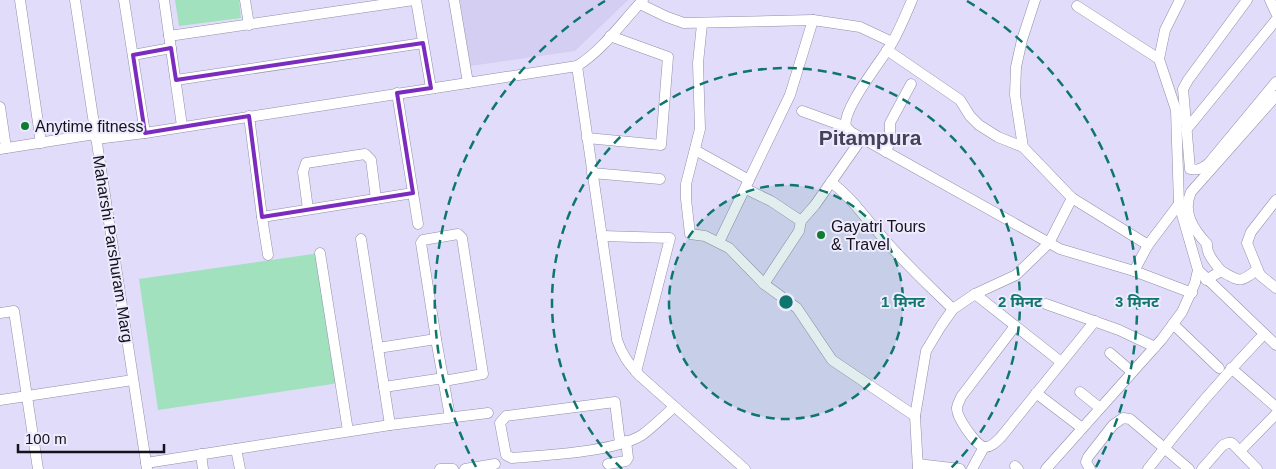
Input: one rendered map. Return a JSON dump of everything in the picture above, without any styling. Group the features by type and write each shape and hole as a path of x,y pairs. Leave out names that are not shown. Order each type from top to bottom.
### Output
{"street":[{"path":"20,0 42,142"},
{"name":"Maharshi Parshuram Marg","path":"75,0 146,466"},
{"path":"124,0 145,133"},
{"path":"164,0 182,126"},
{"path":"245,0 250,25"},
{"path":"169,36 415,0 431,88"},
{"path":"454,0 468,83"},
{"path":"846,127 844,123 850,108 889,46 912,0"},
{"path":"1023,147 1016,96 1016,67 1022,40 1035,0"},
{"path":"1180,0 1165,30 1159,59 1182,123 1190,169 1201,169 1209,163 1276,82"},
{"path":"1247,0 1185,85 1182,93 1179,204 1198,270 1206,280 1276,345"},
{"path":"1270,0 1276,13"},
{"path":"0,108 3,149 42,142 145,133 576,66 587,60 641,2 667,17 684,23 813,20 860,27 889,46 960,100 970,116 979,125 1023,147 1072,198 1148,245"},
{"path":"1077,6 1159,59"},
{"path":"719,242 794,88 813,20"},
{"path":"1182,123 1276,20"},
{"path":"702,24 698,63 700,122 695,150 689,168 686,199 690,234 705,236 729,248 764,284 797,308 832,360 915,416"},
{"path":"587,138 660,145 668,57 610,36"},
{"path":"176,80 423,43"},
{"path":"133,54 171,48"},
{"path":"576,66 617,340 627,362 636,372 745,469"},
{"path":"886,152 890,141 890,122 911,84"},
{"path":"397,93 418,224"},
{"path":"1257,270 1243,280 1237,280 1221,271 1209,255 1206,249 1207,244 1193,229 1186,203 1191,192 1276,96"},
{"path":"802,111 846,127 886,152 1049,243 1134,271 1192,293"},
{"path":"249,116 268,255"},
{"path":"764,284 799,231 801,221 862,138"},
{"path":"695,150 801,221"},
{"path":"308,209 303,172 306,163 365,154 371,160 376,199"},
{"path":"592,173 660,179"},
{"path":"831,182 848,194 877,232 911,270 953,309"},
{"path":"262,217 413,193"},
{"path":"960,469 918,467 915,416 926,351 953,309 975,294 1016,275 1049,243 1072,198"},
{"path":"1275,284 1260,275 1247,243 1248,237 1276,200"},
{"path":"1134,271 1148,245 1179,204"},
{"path":"384,387 444,380 483,374 462,238 458,234 423,240 421,243 436,339 444,380 450,417"},
{"path":"602,236 670,238 636,372"},
{"path":"361,239 390,425"},
{"path":"320,253 348,431"},
{"path":"1046,469 1155,347 1182,312 1192,293 1198,270"},
{"path":"1206,280 1221,271"},
{"path":"975,294 1061,362"},
{"path":"1046,304 1119,330 1155,347"},
{"path":"0,313 14,311 38,469"},
{"path":"972,469 984,447 992,445 1001,437 1095,321"},
{"path":"1172,324 1219,368"},
{"path":"984,447 978,443 959,418 957,408 961,397 1015,326"},
{"path":"1148,469 1231,368 1264,334"},
{"path":"378,348 436,339"},
{"path":"1110,353 1132,372"},
{"path":"1231,368 1276,407"},
{"path":"0,400 133,380"},
{"path":"1080,392 1100,408"},
{"path":"1036,393 1082,428"},
{"path":"608,464 626,461 628,458 623,442 615,402 506,416 500,423 506,455 512,458 601,447 623,442 642,434 674,407"},
{"path":"146,466 201,454 348,431 488,413"},
{"path":"1240,451 1276,414"},
{"path":"1090,469 1086,462 1088,457 1113,425 1123,418 1130,419 1189,469"},
{"path":"1202,469 1223,445 1228,443 1232,443 1257,469"},
{"path":"236,449 240,469"},
{"path":"201,454 203,469"},
{"path":"465,469 495,464"},
{"path":"440,469 453,469"}],"highlighted area":[{"path":"423,43 431,88 397,93 413,193 262,217 249,116 145,133 133,55 171,48 176,80"}],"shaded area":[{"path":"460,0 628,0 575,51 470,66"}],"green space":[{"path":"175,0 239,0 241,18 179,26"},
{"path":"320,253 339,383 158,410 139,279"}],"place":[{"name":"Anytime fitness","path":"25,126"},
{"name":"Gayatri Tours & Travel","path":"821,235"}],"district":[{"name":"Pitampura","path":"870,137"}]}
